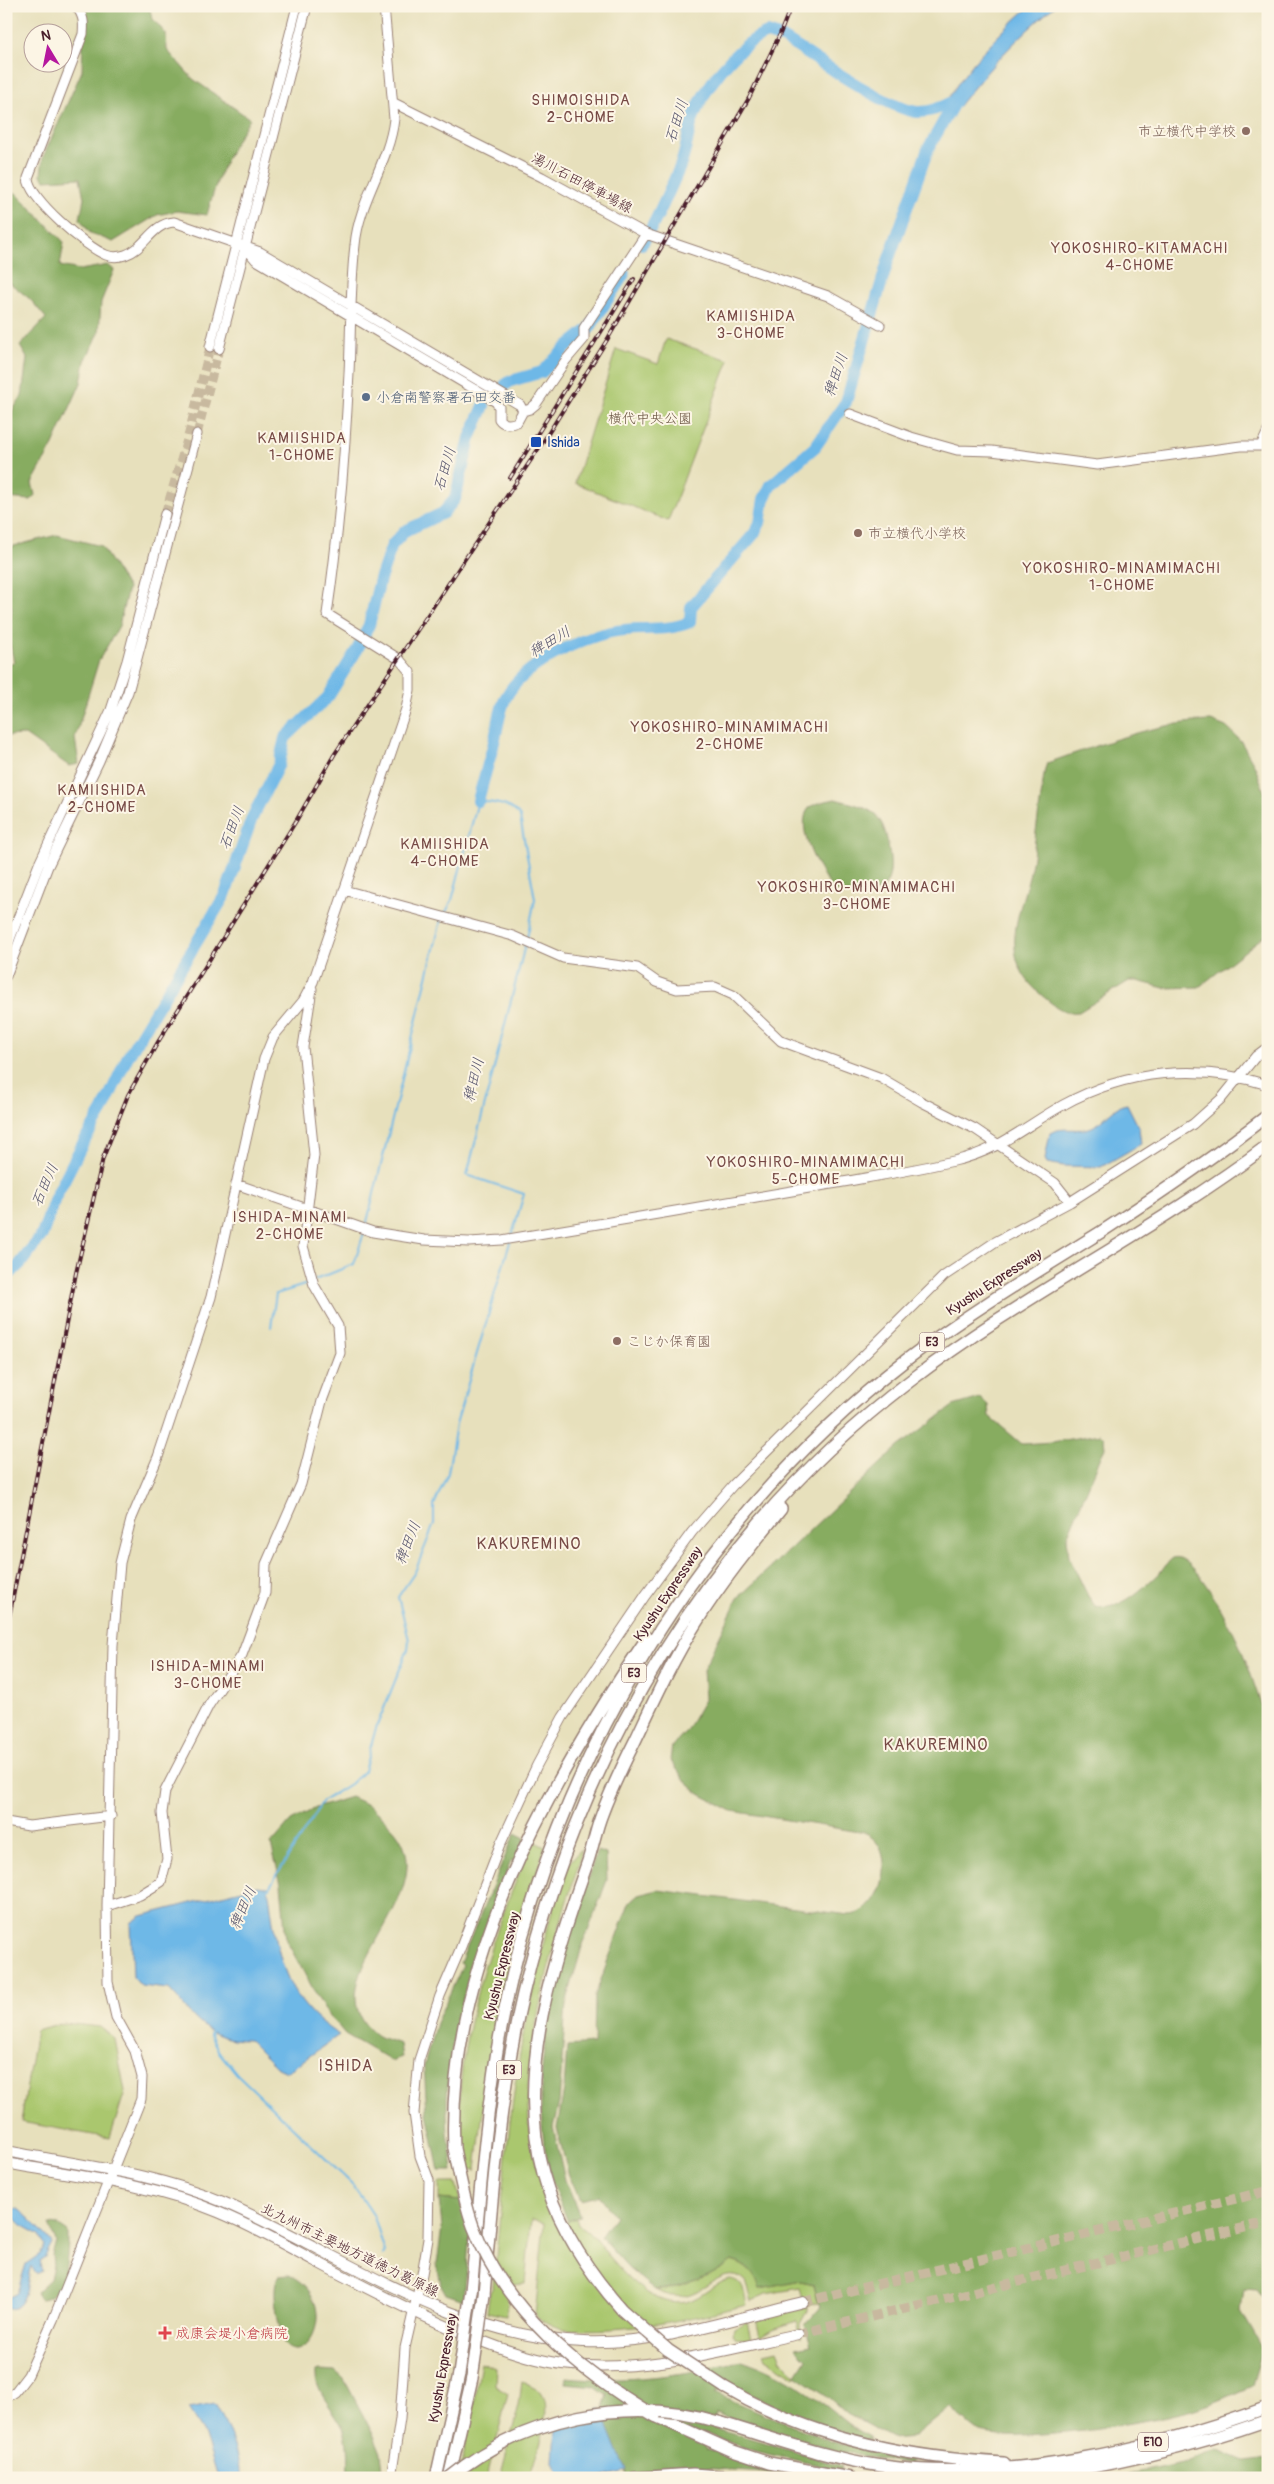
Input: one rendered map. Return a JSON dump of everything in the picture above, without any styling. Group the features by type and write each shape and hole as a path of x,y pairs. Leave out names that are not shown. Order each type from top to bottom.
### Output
{"highway":[{"name":"Kyushu Expressway","path":"436,2478 459,2374 471,2291 487,2127 498,2050 509,1994 545,1865 582,1772 639,1664 683,1595 740,1521 798,1457 831,1425 907,1360 986,1305 1159,1193 1266,1117"},
{"name":"Kyushu Expressway","path":"449,2478 472,2378 484,2294 491,2206 511,2053 536,1943 565,1851 588,1793 616,1734 676,1630 743,1541 777,1502 841,1439 910,1381 1004,1314 1179,1208 1268,1145"},
{"path":"910,1381 808,1478 733,1570 691,1631 664,1677 602,1814 589,1858 564,1925 543,2017 536,2066 536,2135 543,2172 564,2227 596,2280 622,2310 668,2350 724,2387 779,2415 841,2438 905,2452 965,2460 1036,2464"},
{"path":"740,1521 717,1543 653,1629 604,1704 544,1806 496,1916 476,1978 460,2039 452,2113 454,2148 464,2197 486,2254 521,2308 559,2348 623,2397 655,2416 733,2451 769,2463 850,2478"},
{"name":"E10","path":"1036,2464 1092,2455 1151,2442 1268,2407"},
{"path":"449,2478 470,2461 526,2432 560,2421 592,2414 626,2411 701,2416 825,2455 881,2466 924,2471 987,2470 1036,2464"},
{"name":"E10","path":"1048,2475 1192,2445 1268,2420"},
{"path":"639,2477 693,2474 744,2478"},
{"path":"993,2478 1048,2475"},
{"path":"1023,2478 1048,2475"}],"main road":[{"name":"北九州市主要地方道徳力葛原線","path":"6,2151 170,2184 222,2202 298,2237 417,2299 498,2329 536,2338 586,2342 634,2340 677,2332 803,2302"},
{"name":"北九州市主要地方道徳力葛原線","path":"6,2162 162,2194 218,2212 270,2236 414,2313 484,2342 528,2357 581,2366 631,2366 683,2359 798,2334"}],"street":[{"path":"76,6 82,13 84,23 83,34 30,170 28,184 32,191 74,233 93,248 110,256 132,252 152,231 169,222 181,223 260,252 520,405 523,411"},
{"path":"215,348 297,6"},
{"path":"241,245 306,6"},
{"path":"6,2398 15,2392 28,2375 53,2320 135,2117 142,2084 135,2051 116,2017 108,1982 107,1906 111,1816 114,1645 120,1563 131,1520 158,1458 211,1297 264,1059 272,1037 303,1001 313,982 406,709 410,690 410,672 399,659 327,614 339,532 356,237 363,207 392,132 394,102 384,6"},
{"name":"湯川石田停車場線","path":"394,102 534,173 646,234 828,296 880,325"},
{"path":"523,411 530,410 536,404 566,360 584,339 584,328 646,234"},
{"path":"241,245 256,260 496,402 499,407 499,418 503,423 517,422 523,411"},
{"path":"850,414 957,450 992,451 1097,465 1242,446 1265,450 1268,430"},
{"path":"6,976 48,866 99,761 128,692 197,434"},
{"path":"6,949 40,864 114,704 165,514"},
{"path":"344,890 513,936 563,958 637,968 657,982 677,989 715,987 733,995 781,1040 881,1078 975,1129 1055,1183 1070,1202"},
{"path":"107,1906 140,1895 161,1882 168,1860 162,1813 165,1791 209,1704 242,1655 265,1593 266,1564 301,1484 322,1401 340,1353 338,1326 314,1285 303,1246 314,1155 303,1047 313,982"},
{"path":"391,2478 400,2419 405,2348 417,2299 428,2239 429,2180 420,2156 414,2121 414,2094 419,2060 440,1996 500,1845 537,1765 563,1717 645,1596 692,1532 732,1485 944,1276 995,1242 1070,1202 1193,1124 1222,1098 1256,1056 1268,1047"},
{"path":"236,1184 373,1232 424,1240 470,1242 502,1240 957,1160 1000,1145 1064,1104 1123,1080 1155,1073 1208,1072 1240,1076 1268,1085"},
{"path":"6,1822 29,1826 111,1816"}],"green space":[{"path":"84,6 154,6 150,11 153,19 166,34 167,50 193,79 250,119 224,165 207,215 177,211 157,215 113,242 90,233 80,219 84,198 80,178 45,180 41,175 43,157 82,71"},
{"path":"6,191 16,193 64,242 60,266 80,270 108,265 114,270 101,302 99,333 85,361 81,383 53,445 32,483 35,495 31,500 6,498 6,451 9,450 12,411 22,396 27,358 20,346 46,318 30,299 6,280"},
{"name":"横代中央公園","path":"666,339 729,360 668,521 575,483 616,349 658,364"},
{"path":"57,535 101,546 128,588 119,626 99,660 75,738 79,764 69,766 25,735 6,736 6,665 14,662 8,636 12,607 6,603 6,548"},
{"path":"1211,721 1226,727 1240,740 1255,766 1268,802 1268,933 1199,987 1164,988 1137,981 1129,981 1079,1012 1069,1012 1060,1009 1045,998 1028,981 1019,965 1015,948 1015,931 1033,857 1047,763 1148,730 1190,722"},
{"path":"835,799 854,804 872,812 883,827 890,861 890,874 886,883 872,893 862,894 834,891 817,864 807,841 804,820 809,808"},
{"path":"980,1398 988,1405 989,1416 1022,1444 1052,1442 1100,1434 1104,1438 1105,1447 1067,1537 1069,1557 1088,1596 1096,1607 1114,1605 1123,1602 1139,1591 1173,1558 1181,1559 1190,1565 1209,1589 1236,1638 1268,1725 1268,2305 1256,2290 1244,2289 1241,2311 1263,2349 1252,2386 1202,2407 1150,2420 1118,2425 1049,2434 1018,2435 993,2434 976,2430 950,2407 915,2436 892,2438 847,2414 826,2395 796,2375 806,2359 795,2348 811,2345 805,2325 820,2308 814,2284 801,2281 760,2289 750,2271 732,2261 695,2281 676,2287 655,2290 629,2269 600,2237 615,2216 599,2196 580,2200 568,2173 557,2128 564,2090 567,2046 594,2044 595,1996 629,1903 638,1895 658,1890 849,1915 862,1911 872,1902 879,1890 884,1862 880,1848 873,1838 860,1832 732,1811 700,1794 688,1784 670,1760 672,1746 686,1731 705,1698 703,1670 738,1598 898,1447 953,1406"},
{"path":"350,1797 367,1805 381,1816 390,1825 405,1850 406,1877 396,1905 366,1960 357,1987 358,2012 375,2034 383,2039 400,2044 402,2057 391,2061 345,2034 324,2009 286,1940 281,1884 271,1844 291,1821 316,1808"},
{"path":"515,1833 525,1838 515,1862 511,1861 488,1922 458,2017 448,2081 447,2121 453,2171 439,2171 427,2113 424,2066 436,2023 463,1965 460,1963"},
{"path":"533,1841 545,1847 516,1935 498,2012 476,2170 467,2169 460,2130 460,2088 465,2045 487,1959"},
{"path":"582,1849 544,1985 530,2061 528,2085 529,2123 537,2168 546,2197 557,2226 576,2218 578,2225 590,2233 621,2270 640,2288 651,2295 674,2303 686,2302 730,2279 735,2280 741,2285 747,2305 656,2324 610,2329 563,2329 545,2322 535,2316 544,2223 531,2220 525,2284 510,2285 506,2316 487,2312 490,2292 493,2287 512,2106 536,1971 563,1874"},
{"path":"597,1851 606,1854 607,1880 581,1950 566,2004 559,2103 553,2127 565,2180 580,2216 568,2221 556,2191 547,2160 542,2121 541,2082 545,2043 561,1964"},
{"path":"64,2023 100,2027 115,2039 125,2091 110,2138 21,2122 36,2030"},
{"path":"439,2183 456,2183 460,2201 439,2199"},
{"path":"439,2199 460,2201 470,2231 464,2300 446,2294 441,2285 437,2264 442,2227"},
{"path":"49,2225 59,2226 68,2232 66,2263 64,2274 55,2292 48,2297 39,2299 36,2292 50,2279 53,2265 52,2256 56,2241"},
{"path":"731,2261 742,2265 750,2271 760,2289 801,2281 814,2284 818,2303 807,2306 807,2311 800,2324 800,2338 796,2321 773,2329 760,2337 756,2319 805,2308 800,2288 766,2294 751,2301 745,2281 735,2275 726,2275 696,2292 684,2296 671,2296 655,2290 676,2287 695,2281"},
{"path":"289,2275 305,2286 314,2300 317,2315 315,2328 310,2340 302,2347 293,2349 284,2343 275,2298 276,2281 279,2276"},
{"path":"747,2321 751,2340 735,2338 733,2334 735,2328"},
{"path":"777,2350 781,2360 796,2375 795,2377 765,2358 763,2353"},
{"path":"742,2360 765,2368 799,2386 870,2437 869,2441 799,2416 732,2384 714,2393 830,2441 912,2460 911,2464 844,2453 716,2414 713,2427 842,2465 841,2470 754,2451 703,2433 706,2449 751,2465 811,2478 765,2472 685,2467 652,2471 652,2478 627,2478 610,2437 604,2415 607,2395 595,2386 565,2383 566,2377 610,2379 654,2377 720,2366"},
{"path":"481,2362 496,2368 495,2385 508,2393 487,2478 458,2478 472,2419"},
{"path":"316,2371 335,2371 344,2379 375,2438 381,2453 384,2478 348,2478 346,2436 341,2424 322,2395 316,2379"},
{"path":"522,2382 538,2390 545,2401 546,2411 542,2435 529,2478 500,2478 519,2405"},
{"path":"1217,2450 1245,2462 1268,2459 1268,2478 1130,2478 1129,2474 1187,2462"}],"water":[{"path":"1030,6 1055,6 1004,54 958,107 947,106 946,102 964,75 995,39 1018,17"},
{"path":"1127,1104 1139,1128 1141,1144 1101,1167 1064,1166 1047,1163 1045,1159 1050,1133 1060,1130 1087,1129 1117,1108"},
{"path":"257,1886 268,1887 279,1951 293,1988 304,2005 319,2021 339,2035 287,2072 276,2067 249,2040 234,2039 211,2032 195,2018 169,1989 141,1986 133,1977 131,1923 141,1916"},
{"path":"6,2207 21,2211 52,2243 45,2257 39,2261 42,2271 36,2274 31,2266 23,2300 19,2305 6,2309 6,2299 17,2293 26,2264 40,2254 45,2247 40,2235 22,2225 13,2216 6,2217"},
{"path":"215,2404 232,2440 242,2478 218,2478 204,2433 189,2409"},
{"path":"598,2409 601,2409 626,2471 599,2478 561,2478 554,2462 556,2429 599,2422"}],"waterway":[{"name":"石田川","path":"642,244 657,217 679,169 692,121 704,96 732,58 755,39 767,33 783,38 869,92 904,109 927,112 954,101"},
{"name":"稗田川","path":"478,801 502,707 514,686 538,665 567,647 583,641 621,630 671,627 690,622 691,607 754,534 760,523 764,499 771,485 815,447 846,402 888,261 928,149 959,94"},
{"name":"石田川","path":"505,385 511,381 542,372 569,345 589,329 624,274"},
{"name":"石田川","path":"6,1278 20,1264 42,1235 55,1198 82,1145 103,1110 127,1058 225,895 252,818 279,764 285,738 328,697 358,648 369,625 380,579 392,545 405,531 443,513 455,499 470,438 484,406"},
{"name":"稗田川","path":"445,914 452,900 478,801 502,804 517,812 520,817 535,899 527,938"},
{"path":"366,1226 441,920"},
{"name":"稗田川","path":"512,1235 524,1194 467,1175 525,945"},
{"path":"315,1280 354,1264 364,1233"},
{"name":"稗田川","path":"267,1891 323,1801 350,1784 364,1771 376,1728 408,1649 409,1640 398,1597 415,1572 434,1524 434,1505 448,1473 456,1424 510,1242"},
{"path":"271,1327 276,1294 311,1283"},
{"name":"稗田川","path":"211,2030 210,2034 219,2052 237,2074 353,2185 374,2216 385,2252 383,2256"}],"tunnel":[{"path":"165,514 189,433 210,347"},
{"path":"197,434 219,349"},
{"path":"803,2302 1268,2191"},
{"path":"798,2334 1268,2222"}],"railway":[{"path":"6,1633 76,1273 103,1158 128,1095 158,1042 296,821 334,755 541,445 607,340 749,98 780,34 791,6"},
{"path":"510,478 634,279"}],"place":[{"name":"市立横代中学校","path":"1246,131"},
{"name":"小倉南警察署石田交番","path":"366,397"},
{"name":"Ishida","path":"536,442"},
{"name":"市立横代小学校","path":"858,533"},
{"name":"こじか保育園","path":"617,1341"},
{"name":"成康会堤小倉病院","path":"165,2333"}],"district":[{"name":"SHIMOISHIDA 2-CHOME","path":"581,108"},
{"name":"YOKOSHIRO-KITAMACHI 4-CHOME","path":"1140,256"},
{"name":"KAMIISHIDA 3-CHOME","path":"751,324"},
{"name":"KAMIISHIDA 1-CHOME","path":"302,446"},
{"name":"YOKOSHIRO-MINAMIMACHI 1-CHOME","path":"1122,576"},
{"name":"YOKOSHIRO-MINAMIMACHI 2-CHOME","path":"730,736"},
{"name":"KAMIISHIDA 2-CHOME","path":"102,798"},
{"name":"KAMIISHIDA 4-CHOME","path":"445,852"},
{"name":"YOKOSHIRO-MINAMIMACHI 3-CHOME","path":"857,896"},
{"name":"YOKOSHIRO-MINAMIMACHI 5-CHOME","path":"806,1170"},
{"name":"ISHIDA-MINAMI 2-CHOME","path":"290,1226"},
{"name":"KAKUREMINO","path":"529,1544"},
{"name":"ISHIDA-MINAMI 3-CHOME","path":"208,1674"},
{"name":"KAKUREMINO","path":"936,1745"},
{"name":"ISHIDA","path":"346,2066"}]}
